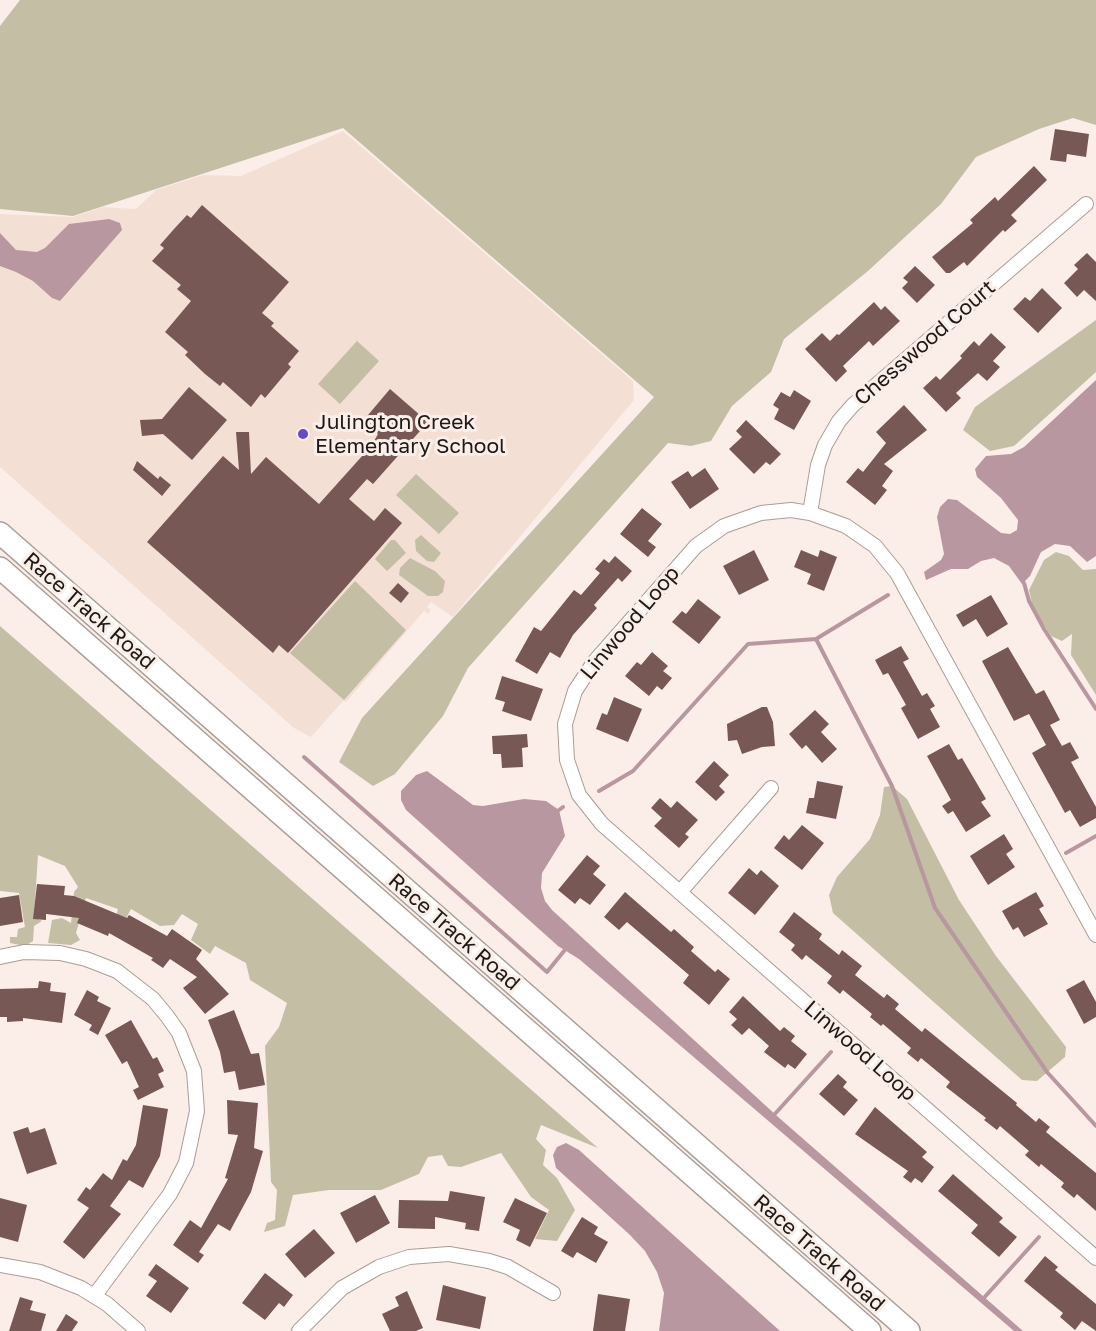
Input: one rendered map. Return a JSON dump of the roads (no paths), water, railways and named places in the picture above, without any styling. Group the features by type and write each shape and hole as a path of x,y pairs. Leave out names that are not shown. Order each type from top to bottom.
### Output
{"main road":[{"name":"Race Track Road","path":"0,533 909,1331"},
{"path":"2,570 23,553"},
{"name":"Race Track Road","path":"2,570 870,1331"},
{"path":"68,627 85,608"},
{"path":"206,748 226,750 243,747"}],"street":[{"name":"Chesswood Court","path":"810,513 818,465 825,445 839,421 853,405 1086,204"},
{"name":"Linwood Loop","path":"1096,935 897,573 888,559 861,535 830,518 791,510 761,513 742,518 711,534 696,546 594,662 575,691 569,707 565,733 567,760 579,795 602,824 1096,1258"},
{"path":"680,892 771,788"},
{"path":"0,957 24,952 60,953 86,958 117,971 136,984 167,1016 179,1033 194,1071 197,1111 186,1163 170,1194 94,1295"},
{"path":"298,1331 326,1301 351,1282 379,1267 409,1257 449,1254 489,1261 508,1267 553,1293"},
{"path":"0,1265 40,1272 94,1295 138,1331"}],"waterway":[{"path":"1024,583 1029,601 1044,629 1096,709"},
{"path":"599,791 633,771 748,644 816,639 888,595"},
{"path":"816,639 892,786 935,908 1047,1072 1096,1126"},
{"path":"304,757 547,972 564,951"},
{"path":"559,810 563,807"},
{"path":"1066,853 1096,836"},
{"path":"773,1116 831,1052"},
{"path":"982,1300 1039,1237"}],"place":[{"name":"Julington Creek Elementary School","path":"303,434"}]}
